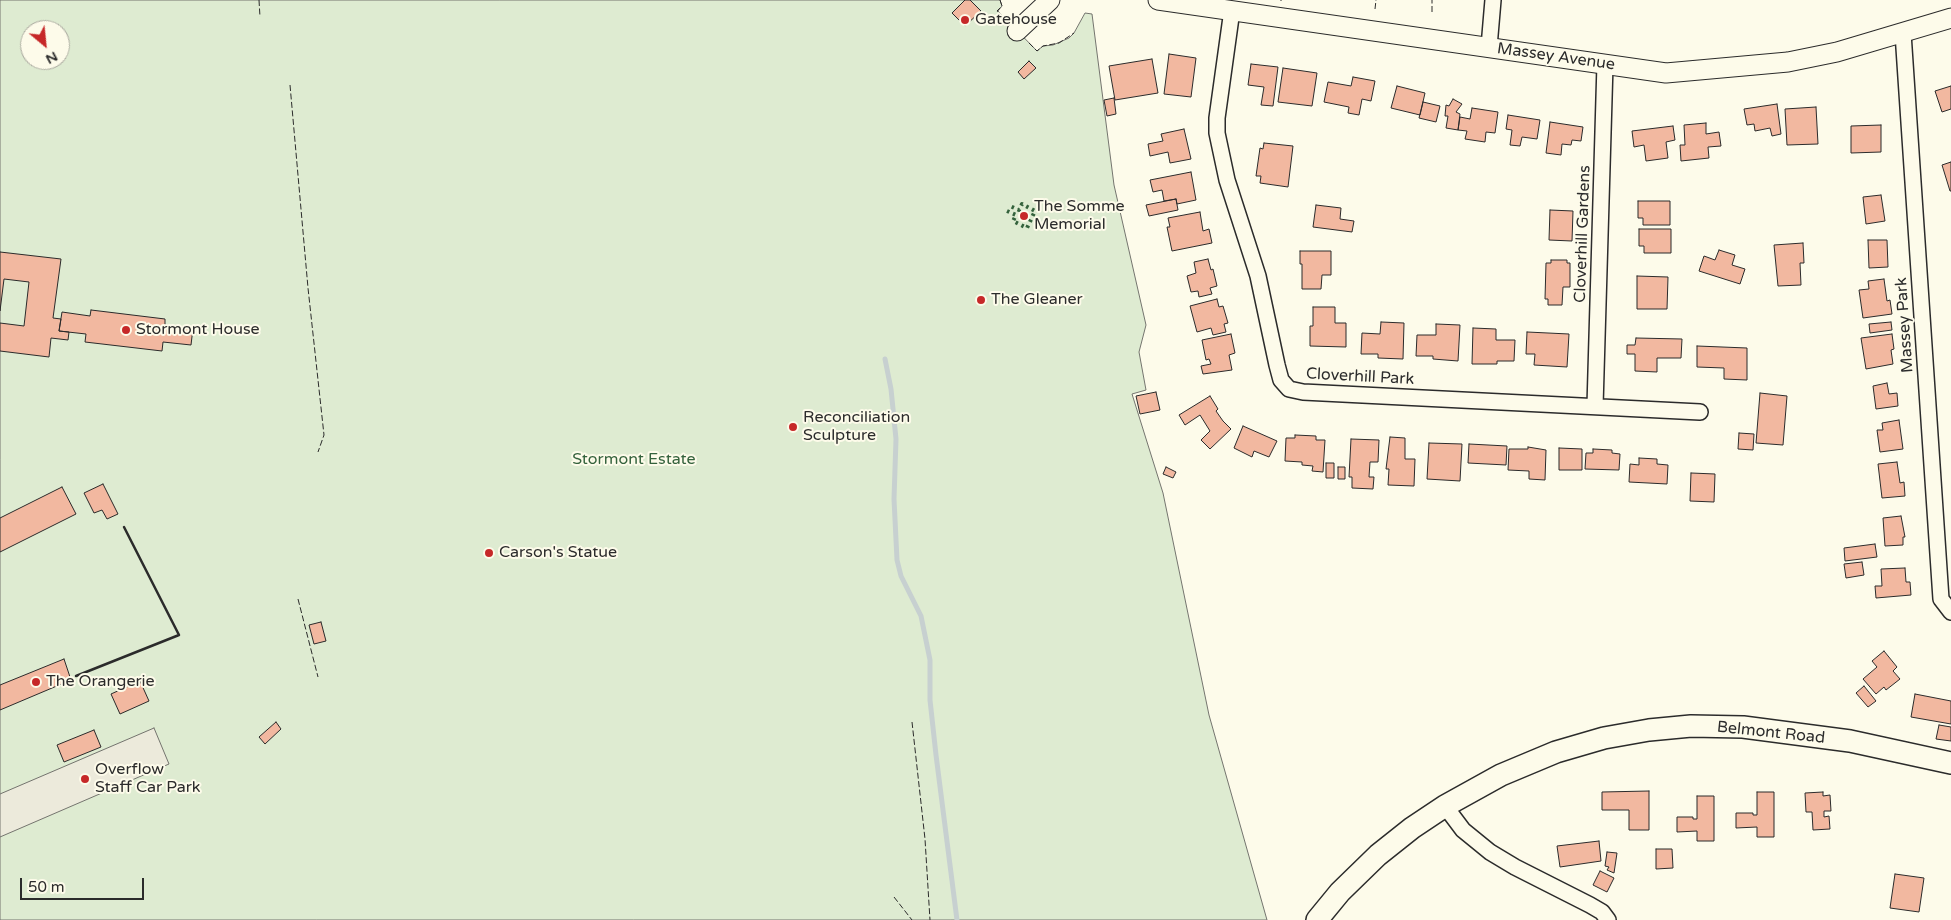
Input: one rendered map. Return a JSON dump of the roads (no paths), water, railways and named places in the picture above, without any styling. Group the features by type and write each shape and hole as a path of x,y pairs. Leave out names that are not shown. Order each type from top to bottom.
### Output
{"main road":[{"name":"Belmont Road","path":"1317,920 1340,892 1378,855 1412,828 1445,806 1501,775 1556,752 1604,738 1650,730 1691,726 1742,727 1850,742 1951,763"}],"street":[{"path":"1017,31 1050,0"},
{"name":"Massey Avenue","path":"1158,0 1666,73 1788,62 1837,52 1951,18"},
{"path":"1489,47 1493,0"},
{"name":"Cloverhill Park","path":"1232,10 1217,118 1217,133 1226,180 1258,276 1277,366 1282,380 1289,389 1303,392 1700,412"},
{"name":"Massey Park","path":"1903,33 1941,599 1951,612"},
{"name":"Cloverhill Gardens","path":"1595,406 1605,64"},
{"path":"1445,806 1463,830 1490,852 1515,867 1590,905 1602,912 1608,920"}],"waterway":[{"path":"885,359 891,389 896,439 894,499 897,560 901,576 921,616 930,660 930,700 957,920"}],"place":[{"name":"Gatehouse","path":"965,20"},
{"name":"The Somme Memorial","path":"1024,216"},
{"name":"The Gleaner","path":"981,300"},
{"name":"Stormont House","path":"126,330"},
{"name":"Reconciliation Sculpture","path":"793,427"},
{"name":"Carson's Statue","path":"489,553"},
{"name":"The Orangerie","path":"36,682"},
{"name":"Overflow Staff Car Park","path":"85,779"}],"park label":[{"name":"Stormont Estate","path":"634,460"}]}
